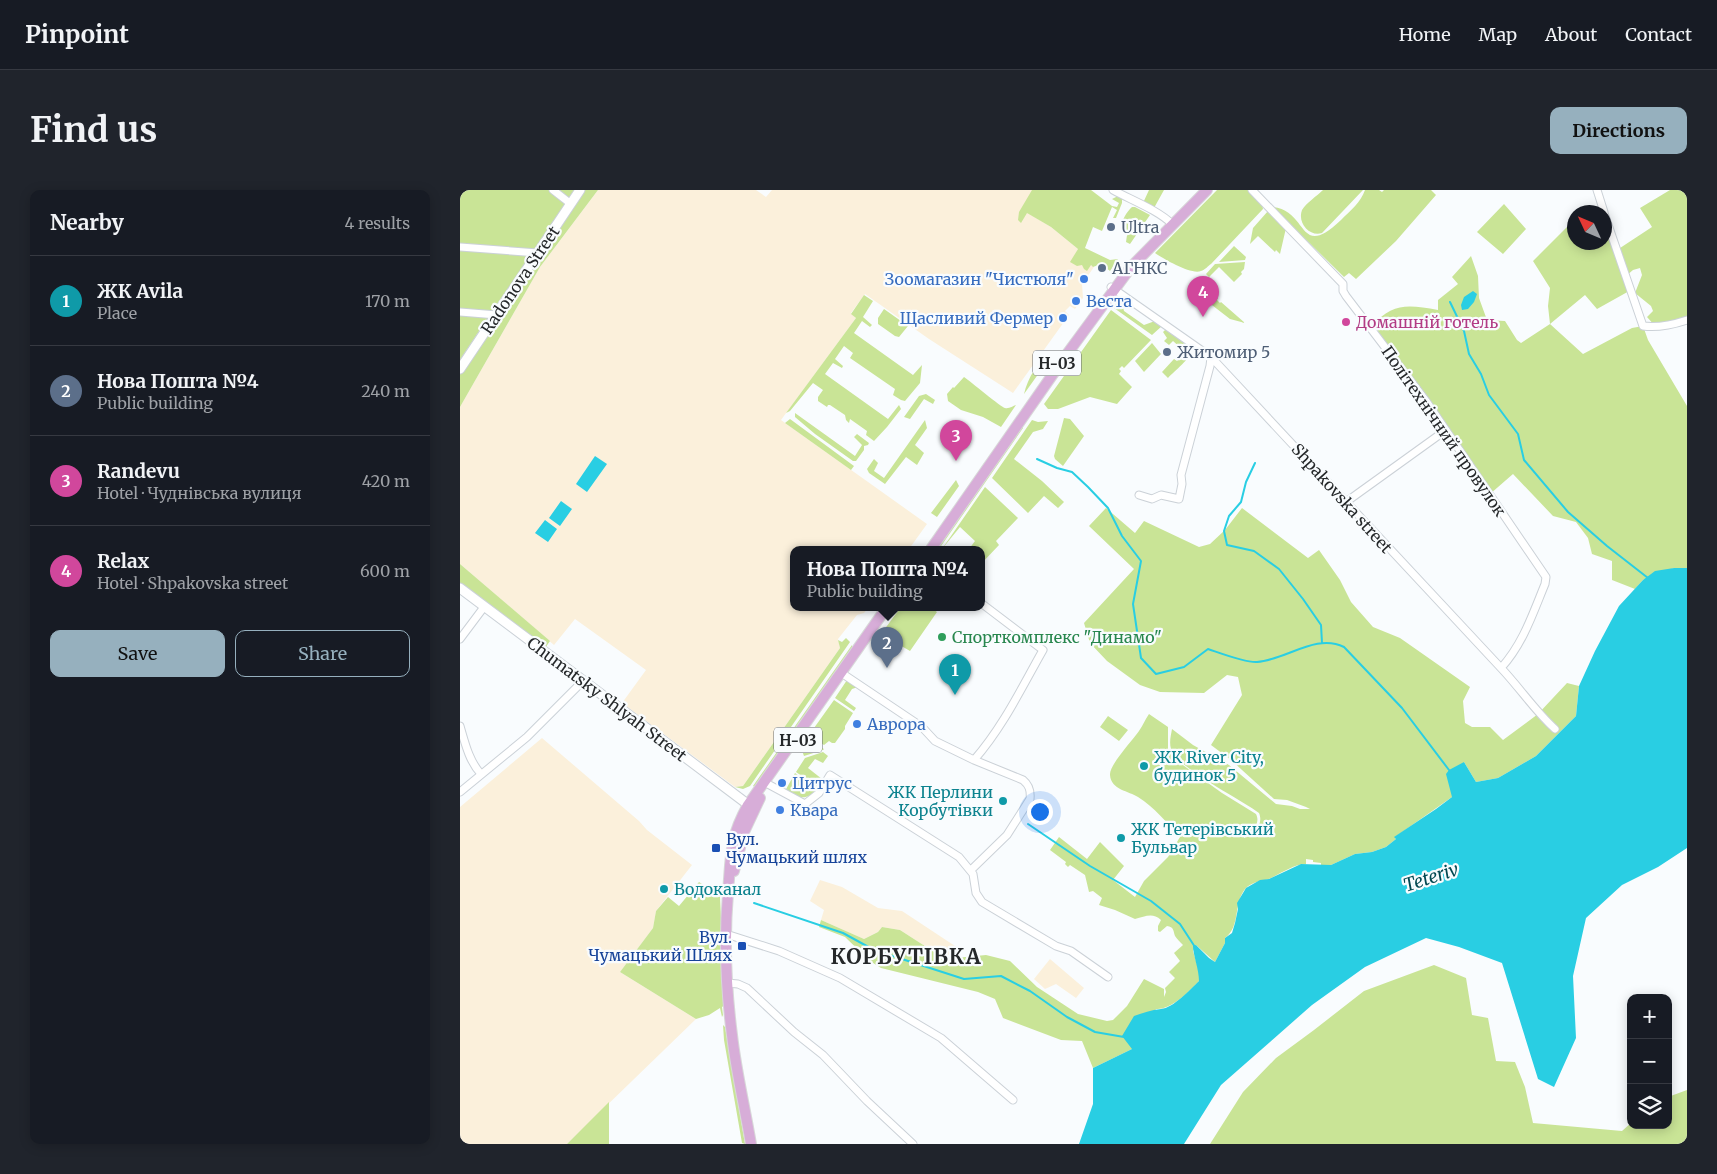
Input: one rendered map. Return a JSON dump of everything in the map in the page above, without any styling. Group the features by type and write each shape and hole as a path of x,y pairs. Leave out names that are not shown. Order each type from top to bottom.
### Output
{"main road":[{"name":"Н-03","path":"1171,222 1201,190"},
{"name":"Н-03","path":"934,546 1130,261 1207,190"},
{"name":"Н-03","path":"929,546 1112,288"},
{"name":"Н-03","path":"751,1144 734,1053 727,983 726,934 732,845 739,821 751,807 884,611"},
{"name":"Н-03","path":"842,673 888,611"}],"street":[{"path":"553,190 571,204"},
{"name":"Radonova Street","path":"460,369 580,190"},
{"path":"1113,190 1162,214 1171,222"},
{"name":"Політехнічний провулок","path":"1252,190 1343,284 1343,291 1346,296 1426,401 1546,577 1546,584 1528,625 1511,657 1501,668"},
{"path":"1597,190 1602,205"},
{"path":"1612,236 1643,326 1673,325 1687,320"},
{"path":"460,247 538,253"},
{"name":"Shpakovska street","path":"1112,288 1211,357 1524,693 1538,714 1556,729"},
{"path":"460,312 497,315"},
{"path":"1139,494 1152,499 1161,495 1179,498 1182,484 1181,475 1211,357"},
{"path":"1346,502 1446,430"},
{"name":"Chumatsky Shlyah Street","path":"460,588 751,807"},
{"path":"974,760 988,745 1043,650 985,606"},
{"path":"460,640 484,607"},
{"path":"842,673 922,728 935,741 1026,783 1030,789 1031,794 1025,807 1007,835 971,870"},
{"path":"460,792 527,737 583,681"},
{"path":"460,726 468,752 481,774"},
{"path":"766,783 805,804 819,793 830,775 959,857 971,870 975,880 976,893 982,902 1056,946 1071,950 1108,977"},
{"path":"726,934 779,951 840,978 941,1038 1013,1100"},
{"path":"727,983 738,984 747,988 794,1032 823,1055 867,1101 913,1144"}],"shaded area":[{"path":"598,190 756,190 766,197 772,190 1041,190 1028,213 1051,227 1078,249 1075,255 1094,267 1082,284 1083,298 1075,309 1070,306 1065,311 1069,315 1013,393 929,339 865,294 851,313 856,318 781,420 927,524 911,546 790,546 790,611 866,611 857,615 838,639 840,648 743,786 735,787 622,703 646,670 575,619 554,645 460,564 460,407 540,267"},
{"path":"542,738 647,830 692,865 656,911 653,928 620,972 696,1019 567,1144 460,1144 460,807"},
{"path":"820,880 842,887 878,908 902,911 955,946 945,959 900,930 882,927 878,932 864,939 821,920 824,910 810,901"},
{"path":"1050,959 1084,988 1076,998 1056,984 1045,989 1034,979"}],"green space":[{"path":"460,190 598,190 540,267 460,407 460,369 576,195 499,301 460,360"},
{"path":"1032,190 1091,190 1112,206 1117,207 1119,203 1112,199 1118,196 1122,199 1116,218 1113,218 1117,210 1112,207 1102,231 1093,227 1085,248 1110,260 1118,259 1110,271 1101,264 1093,267 1091,265 1087,271 1082,265 1077,266 1070,262 1078,249 1051,227 1027,213 1021,223 1018,220 1019,212"},
{"path":"1149,190 1164,190 1154,208 1143,203"},
{"path":"1217,190 1248,190 1262,203 1263,209 1211,264 1202,270 1197,272 1184,269 1155,253"},
{"path":"1323,190 1363,190 1322,233 1317,234 1306,228 1301,220 1301,215 1302,210 1309,202"},
{"path":"1365,190 1379,190 1382,192 1384,190 1431,190 1436,195 1396,241 1356,279 1349,273 1344,277 1273,207 1284,210 1293,216 1310,235 1317,236 1341,220 1358,202"},
{"path":"1670,190 1687,190 1687,320 1656,327 1647,317 1653,311 1651,306 1635,293 1642,275 1640,268 1633,270 1626,276 1631,290 1597,309 1585,295 1550,324 1548,306 1550,288 1533,261 1567,227 1567,250 1612,250 1612,235 1617,250 1652,227 1640,208"},
{"path":"1504,204 1526,229 1503,254 1477,232"},
{"path":"1132,207 1150,215 1130,244 1126,242 1127,235 1121,229 1121,226 1124,217"},
{"path":"1268,211 1286,228 1280,254 1276,250 1275,252 1258,236 1250,244 1253,228"},
{"path":"1234,246 1246,257 1245,260 1219,262"},
{"path":"1471,256 1478,276 1479,298 1487,320 1505,321 1521,343 1550,324 1583,354 1632,328 1643,326 1648,340 1687,406 1687,568 1674,568 1643,580 1635,589 1612,580 1612,561 1592,554 1588,538 1576,522 1553,516 1513,474 1490,494 1371,327 1387,313 1401,307 1438,310 1438,300 1458,284 1452,277"},
{"path":"1245,262 1242,274 1234,282 1219,267 1209,277 1206,274 1215,264"},
{"path":"1202,281 1218,298 1217,300 1220,303 1245,323 1230,319 1208,302 1202,293"},
{"path":"864,295 873,301 863,317 872,325 870,327 862,321 854,333 913,375 922,365 920,383 905,401 893,395 895,389 850,358 853,353 844,346 835,359 843,366 842,368 833,363 825,374 888,419 899,405 901,409 874,441 866,435 867,431 850,419 849,423 845,415 830,405 827,407 818,401 818,397 823,390 813,383 790,411 786,413 856,318 851,314"},
{"path":"1120,297 1124,311 1144,325 1155,321 1162,326 1152,335 1114,308"},
{"path":"884,309 908,326 899,337 878,324 878,318"},
{"path":"1111,310 1151,340 1124,368 1122,366 1119,369 1121,371 1119,374 1132,387 1117,404 1090,397 1058,409 1048,409 1044,404"},
{"path":"1166,329 1188,344 1183,350 1173,341 1169,345 1164,341 1167,338 1163,332"},
{"path":"1152,343 1161,354 1144,372 1135,361"},
{"path":"1191,347 1186,360 1168,378 1162,372 1174,359 1177,361"},
{"path":"1051,350 1054,352 1024,394 1034,370"},
{"path":"964,377 1003,407 1008,408 1016,405 1001,427 983,417 961,410 948,401 947,394"},
{"path":"926,394 935,400 933,404 924,399 910,419 904,417 919,396"},
{"path":"795,413 855,456 862,445 854,437 857,434 869,443 864,446 864,450 856,461 853,461 815,434 795,417"},
{"path":"1064,418 1070,419 1084,436 1063,466 1054,456"},
{"path":"790,419 854,466 851,470 785,423"},
{"path":"925,420 927,428 915,445 924,453 917,465 906,457 885,484 869,473 867,469 874,459 878,463 874,471 884,478"},
{"path":"1032,420 1038,422 1048,421 1043,429 1033,432 1014,459 1042,481 1064,502 1058,508 1044,496 1028,513 992,478"},
{"path":"1023,426 941,546 938,546"},
{"path":"956,480 959,486 937,517 931,513"},
{"path":"985,487 1018,518 996,541 999,545 985,560 985,546 971,546 975,541 960,527 944,546"},
{"path":"1106,508 1135,533 1144,521 1199,547 1210,544 1225,530 1242,508 1308,558 1319,550 1340,580 1351,602 1373,627 1400,638 1470,687 1463,701 1465,723 1472,727 1490,727 1503,740 1538,714 1567,683 1579,686 1576,716 1536,756 1498,778 1476,782 1464,762 1452,797 1395,837 1396,839 1386,847 1372,852 1355,854 1331,865 1321,865 1321,863 1306,859 1306,864 1293,867 1270,879 1248,886 1241,895 1233,927 1225,938 1225,943 1215,962 1196,945 1193,951 1199,971 1199,981 1174,1003 1156,1009 1132,1049 1093,1068 1082,1041 1061,1040 1003,1018 995,999 978,992 881,968 870,961 845,937 819,927 821,920 864,939 878,932 882,927 900,930 945,959 986,955 1010,961 1037,987 1078,1014 1107,1021 1113,1020 1127,1006 1144,979 1164,989 1164,997 1165,988 1175,978 1169,972 1180,961 1174,953 1183,945 1175,936 1171,927 1167,926 1160,932 1158,931 1161,920 1155,916 1135,919 1099,905 1102,898 1093,891 1089,892 1085,875 1070,865 1068,867 1065,864 1066,862 1050,850 1059,837 1087,859 1100,842 1124,866 1113,880 1135,897 1144,881 1168,857 1180,837 1144,801 1117,787 1111,780 1110,775 1113,765 1139,731 1149,714 1168,727 1168,750 1173,758 1222,793 1256,814 1257,824 1244,838 1251,834 1259,825 1259,813 1184,765 1170,746 1172,729 1193,745 1229,765 1276,804 1310,809 1287,800 1274,799 1231,760 1211,745 1242,695 1238,677 1227,675 1204,693 1160,692 1140,685 1107,661 1090,643 1084,623 1134,569 1089,526"},
{"path":"460,564 550,641 543,651 460,588"},
{"path":"898,611 937,612 910,651 881,634"},
{"path":"846,638 850,642 750,786 743,789 735,787 743,786 840,648 838,640 842,642"},
{"path":"852,645 852,649 755,787 753,786"},
{"path":"847,680 858,687 852,689 845,700 856,708 854,711 835,698"},
{"path":"834,700 853,713 835,743 829,741 824,745 809,735"},
{"path":"1108,716 1128,730 1119,741 1100,727"},
{"path":"807,738 815,745 824,749 804,756 801,748"},
{"path":"823,752 828,756 823,763 815,759 808,768 822,779 823,781 819,788 796,772 805,758"},
{"path":"795,773 818,790 806,797 785,791"},
{"path":"699,882 720,896 725,1005 722,1007 722,1017 720,1008 709,1015 696,1019 620,972 653,928 656,911 668,897 679,906"},
{"path":"1434,965 1466,978 1472,1015 1488,1018 1496,1061 1515,1062 1525,1087 1533,1123 1622,1131 1627,1127 1627,1129 1672,1129 1672,1096 1687,1090 1687,1144 1210,1144 1243,1092 1276,1058 1364,991"},
{"path":"723,1025 725,1027 745,1144 742,1143"},
{"path":"609,1102 609,1144 567,1144"}],"water":[{"path":"1473,291 1477,294 1474,302 1468,309 1462,310 1461,305 1464,297"},
{"path":"595,456 607,464 587,492 576,484"},
{"path":"561,501 572,509 560,526 549,518"},
{"path":"545,520 557,529 548,542 535,533"},
{"name":"Teteriv","path":"1687,568 1687,848 1658,867 1622,885 1586,918 1573,976 1576,1038 1554,1087 1538,1079 1502,963 1459,947 1426,938 1365,967 1312,1005 1221,1085 1184,1144 1079,1144 1093,1104 1093,1068 1132,1049 1122,1036 1134,1016 1166,1008 1181,998 1199,981 1193,946 1196,945 1215,962 1225,943 1225,938 1232,933 1238,909 1237,903 1246,888 1260,880 1269,879 1301,864 1331,865 1355,854 1372,852 1386,847 1396,839 1394,837 1452,797 1446,774 1449,770 1464,762 1476,782 1498,778 1536,756 1576,716 1579,686 1619,606 1643,580 1655,571"}],"waterway":[{"path":"1450,302 1464,331 1469,354 1481,374 1489,395 1518,434 1524,460 1568,512 1648,578"},
{"path":"1037,459 1072,472 1088,487 1108,508 1122,536 1141,561 1133,604 1141,658 1156,674 1184,667 1208,649 1257,662 1323,643 1344,647 1402,708 1449,770"},
{"path":"1255,463 1246,482 1241,502 1229,516 1224,531 1227,545 1254,551 1279,569 1321,625 1322,643"},
{"path":"1028,824 1090,866 1151,901 1180,924 1195,947"},
{"path":"754,903 843,933 874,950 964,979 1001,976 1030,991 1067,1017 1095,1032 1124,1037"}],"place":[{"name":"Ultra","path":"1111,227"},
{"name":"АГНКС","path":"1102,268"},
{"name":"Зоомагазин \"Чистюля\"","path":"1084,279"},
{"name":"Веста","path":"1076,301"},
{"name":"Relax","path":"1203,317"},
{"name":"Щасливий Фермер","path":"1063,318"},
{"name":"Домашній готель","path":"1346,322"},
{"name":"Житомир 5","path":"1167,352"},
{"name":"Randevu","path":"956,461"},
{"name":"Спорткомплекс \"Динамо\"","path":"942,637"},
{"name":"Нова Пошта №4","path":"887,668"},
{"name":"ЖК Avila","path":"955,695"},
{"name":"Аврора","path":"857,724"},
{"name":"ЖК River City, будинок 5","path":"1144,766"},
{"name":"Цитрус","path":"782,783"},
{"name":"ЖК Перлини Корбутівки","path":"1003,801"},
{"name":"Квара","path":"780,810"},
{"name":"ЖК Тетерівський Бульвар","path":"1121,838"},
{"name":"Вул. Чумацький шлях","path":"716,848"},
{"name":"Водоканал","path":"664,889"},
{"name":"Вул. Чумацький Шлях","path":"742,946"}],"district":[{"name":"КОРБУТІВКА","path":"906,956"}]}
